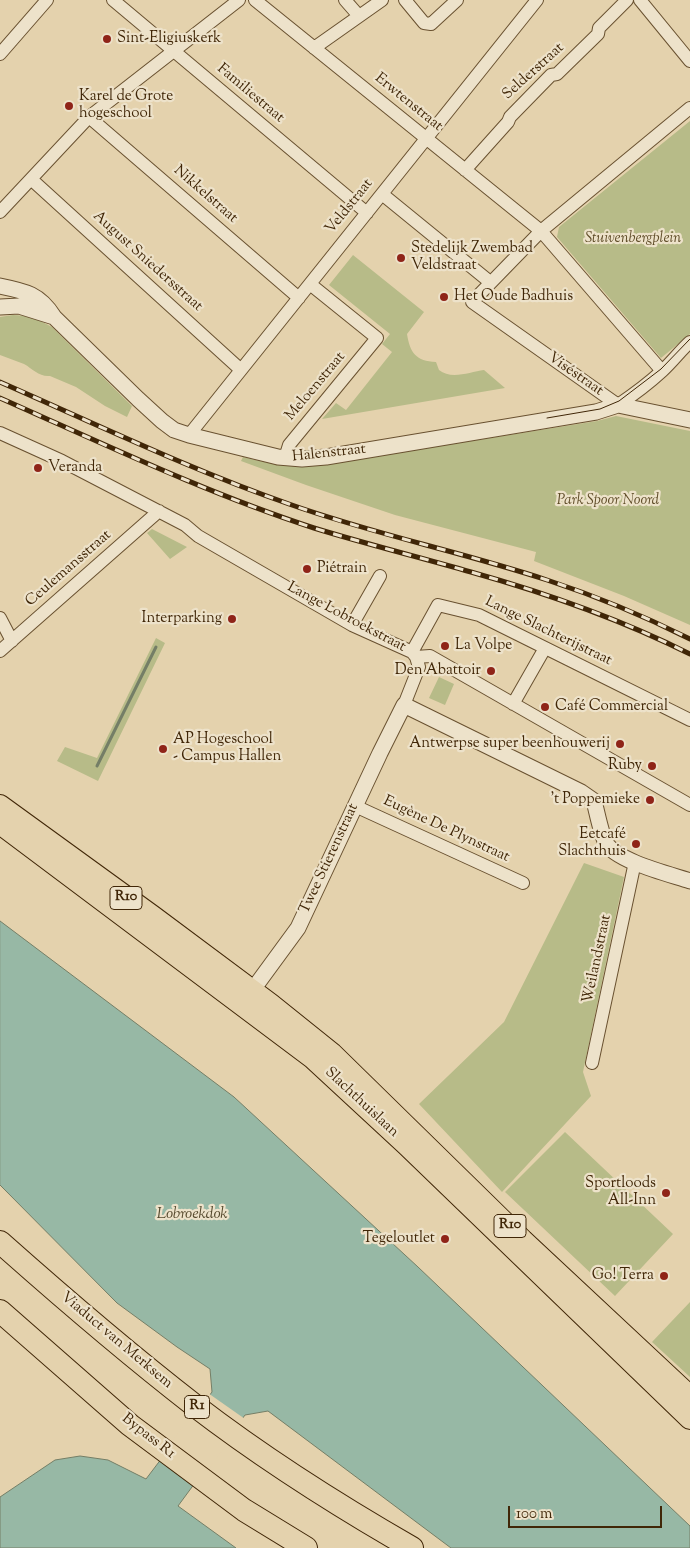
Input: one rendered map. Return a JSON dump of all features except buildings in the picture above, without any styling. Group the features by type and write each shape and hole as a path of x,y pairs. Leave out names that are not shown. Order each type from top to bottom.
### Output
{"highway":[{"name":"Viaduct van Merksem","path":"0,1242 107,1335 196,1406 313,1488 412,1548"},
{"name":"Bypass R1","path":"0,1311 130,1425 244,1510 306,1548"}],"main road":[{"name":"Slachthuislaan","path":"0,805 247,998 406,1145 690,1419"},
{"name":"Slachthuislaan","path":"0,824 247,998 332,1052 524,1240 690,1396"}],"street":[{"path":"0,54 47,0"},
{"name":"Familiestraat","path":"113,0 367,213"},
{"path":"0,212 89,117 238,0"},
{"name":"Erwtenstraat","path":"255,0 541,232"},
{"path":"345,0 359,16"},
{"path":"314,48 382,0"},
{"path":"405,0 424,23 431,24 458,0"},
{"name":"Veldstraat","path":"189,435 537,0"},
{"name":"Selderstraat","path":"465,170 508,122 510,116 551,75 557,74 598,34 599,28 627,0"},
{"path":"640,0 690,61"},
{"path":"382,194 490,282 541,232 690,108"},
{"name":"Nikkelstraat","path":"89,117 299,298"},
{"name":"August Sniedersstraat","path":"31,179 241,370"},
{"path":"541,232 662,370"},
{"name":"Viséstraat","path":"490,282 472,302 618,405 690,420"},
{"name":"Meloenstraat","path":"285,458 288,445 377,338 310,284"},
{"name":"Halenstraat","path":"0,286 19,289 45,303 54,317 162,421 174,430 285,458 318,458 415,443 596,412 618,405"},
{"name":"Halenstraat","path":"0,307 19,306 54,317"},
{"path":"618,405 632,396 662,370 690,342"},
{"name":"Lange Lobroekstraat","path":"0,433 62,461 159,511 185,525 198,536 352,625 414,655 419,666 404,705"},
{"name":"Ceulemansstraat","path":"0,651 159,511"},
{"path":"352,625 380,576"},
{"name":"Lange Slachterijstraat","path":"414,655 438,604 479,614 690,720"},
{"path":"0,618 12,641"},
{"path":"513,704 545,648"},
{"path":"414,655 430,656 690,805"},
{"path":"404,705 580,792 594,801 605,842 614,853 690,881"},
{"name":"Twee Stierenstraat","path":"247,998 298,928 404,705"},
{"name":"Eugène De Plynstraat","path":"355,806 523,883"},
{"name":"Weilandstraat","path":"592,1063 635,862"}],"green space":[{"name":"Stuivenbergplein","path":"690,121 690,334 661,358 557,237 559,227"},
{"path":"353,255 424,312 407,334 415,355 423,360 436,362 439,370 444,373 455,375 484,370 505,388 322,419 336,403 346,410 392,352 382,344 390,334 329,285"},
{"path":"13,315 31,316 52,327 132,406 127,417 105,406 76,387 50,376 39,374 24,364 0,355 0,317"},
{"name":"Park Spoor Noord","path":"616,416 690,431 690,625 624,596 534,561 536,552 395,515 241,461 243,457 281,465 320,465 597,421"},
{"path":"152,529 187,547 170,559 147,533"},
{"path":"156,638 165,643 98,781 57,761 65,747 97,758"},
{"path":"439,677 454,684 445,705 429,698"},
{"path":"584,863 624,877 583,1072 591,1096 502,1192 419,1104 504,1022"},
{"path":"565,1132 673,1234 615,1296 505,1192"},
{"path":"690,1302 690,1377 652,1342"}],"water":[{"name":"Lobroekdok","path":"0,921 234,1097 418,1267 690,1526 690,1548 451,1548 268,1411 245,1415 178,1506 236,1548 0,1548 0,1497 55,1460 80,1456 108,1460 146,1479 212,1392 210,1369 117,1303 0,1185"}],"pier":[{"path":"208,1393 245,1419 206,1473 168,1446"}],"waterway":[{"path":"97,766 156,647"}],"tram line":[{"path":"547,418 600,409 619,401 661,369 690,339"}],"railway":[{"path":"0,382 180,462 252,491 353,525 515,570 565,586 620,607 690,639"},
{"path":"0,398 195,484 274,514 334,534 499,580 555,598 637,629 690,654"}],"place":[{"name":"Sint-Eligiuskerk","path":"107,39"},
{"name":"Karel de Grote hogeschool","path":"69,106"},
{"name":"Stedelijk Zwembad Veldstraat","path":"401,258"},
{"name":"Het Oude Badhuis","path":"444,297"},
{"name":"Veranda","path":"38,468"},
{"name":"Piétrain","path":"307,569"},
{"name":"Interparking","path":"232,619"},
{"name":"La Volpe","path":"445,646"},
{"name":"Den Abattoir","path":"491,671"},
{"name":"Café Commercial","path":"545,707"},
{"name":"Antwerpse super beenhouwerij","path":"620,744"},
{"name":"AP Hogeschool - Campus Hallen","path":"163,749"},
{"name":"Ruby","path":"652,766"},
{"name":"'t Poppemieke","path":"650,800"},
{"name":"Eetcafé Slachthuis","path":"636,844"},
{"name":"Sportloods All-Inn","path":"666,1193"},
{"name":"Tegeloutlet","path":"445,1239"},
{"name":"Go! Terra","path":"664,1276"}]}
